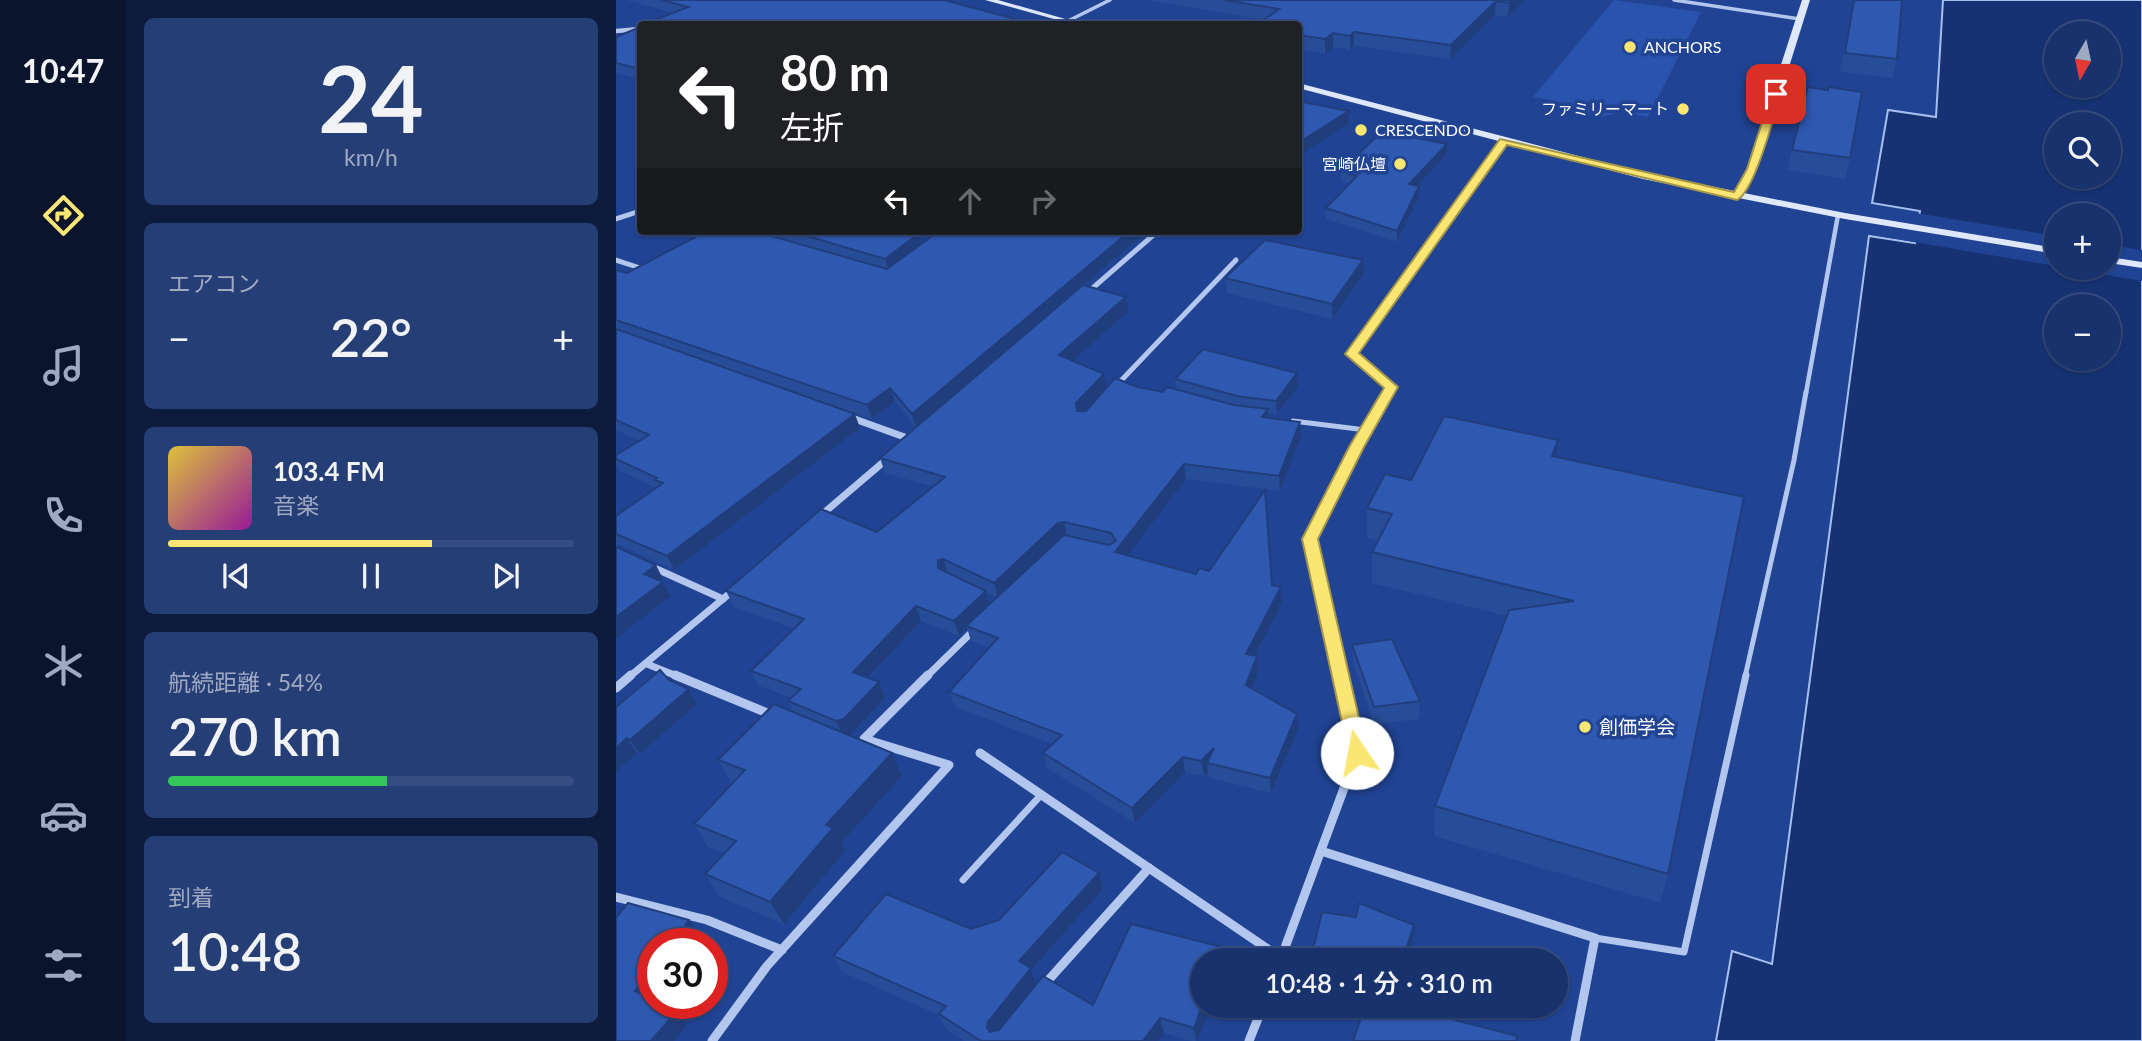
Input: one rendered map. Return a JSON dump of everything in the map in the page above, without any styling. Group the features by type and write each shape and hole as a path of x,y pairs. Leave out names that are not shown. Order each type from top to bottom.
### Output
{"street":[{"path":"989,0 1064,21"},
{"path":"1737,196 1752,169 1806,0"},
{"path":"616,32 637,29"},
{"path":"1302,86 1504,141 1737,196 2044,249"},
{"path":"1285,948 1357,753 1310,539 1391,387 1352,354 1504,141"},
{"path":"616,219 637,212"},
{"path":"1075,303 1153,235"},
{"path":"616,260 643,270"},
{"path":"1111,392 1236,260"},
{"path":"2121,262 2142,265"},
{"path":"846,416 911,439"},
{"path":"900,448 921,430"},
{"path":"817,519 890,457"},
{"path":"640,562 723,599"},
{"path":"616,688 648,664 744,581"},
{"path":"853,741 864,738 981,622"},
{"path":"648,664 781,719"},
{"path":"712,1041 782,950 949,765 864,738"},
{"path":"980,752 1263,948"},
{"path":"1321,851 1595,938 1575,1041"},
{"path":"1040,990 1149,868"},
{"path":"616,897 707,920 782,950"},
{"path":"1249,1041 1258,1018"}],"lane":[{"path":"1070,21 1110,0"},
{"path":"1674,0 1800,19"},
{"path":"1595,938 1684,951 1794,460 1841,215"},
{"path":"1120,382 1133,386"},
{"path":"1289,421 1366,430"},
{"path":"963,880 1041,794"}],"shaded area":[{"name":"ANCHORS","path":"1614,0 1701,12 1648,117 1619,112 1602,117 1569,111 1561,102 1533,97"},
{"path":"1943,0 2142,0 2142,1041 1716,1041 1732,951 1772,964 1869,236 1915,243 1920,211 1872,203 1888,110 1936,117"}],"pier":[{"path":"1879,207 2044,234 2044,264 1866,234 1912,240 1916,214"},
{"path":"2121,247 2142,250 2142,281 2121,278"}],"building":[{"path":"661,0 944,0 1023,21 653,21 688,7"},
{"path":"1224,0 1512,0 1509,3 1496,1 1451,45 1354,32 1350,36 1333,33 1325,39 1302,36 1302,21 1262,21 1279,9"},
{"path":"1854,0 1902,0 1897,59 1845,53"},
{"path":"637,28 637,68 616,63 616,37"},
{"path":"1808,87 1862,92 1850,158 1792,150"},
{"path":"1302,102 1349,111 1302,140"},
{"path":"1382,131 1447,144 1409,184 1419,186 1397,231 1326,208 1357,176 1341,171"},
{"path":"699,235 768,235 887,269 932,235 1125,235 912,414 890,388 867,405 616,320 616,270 627,273"},
{"path":"804,235 917,235 885,259"},
{"path":"1265,240 1363,260 1332,304 1225,278"},
{"path":"1083,285 1126,297 1059,355 1104,374 1076,403 1077,411 1086,411 1115,378 1137,387 1163,392 1167,387 1234,405 1268,409 1262,417 1300,422 1279,476 1184,464 1115,552 1196,574 1199,568 1209,571 1265,490 1272,585 1281,587 1246,654 1257,656 1246,685 1297,714 1270,778 1207,763 1214,748 1201,761 1183,757 1132,808 1043,753 1062,735 949,692 998,638 966,626 1064,535 1109,545 1116,541 1111,533 1064,522 1058,523 994,583 943,559 938,560 938,568 986,591 954,621 916,606 853,672 879,682 844,719 836,721 788,701 801,689 751,671 804,619 726,591 821,509 877,532 945,477 880,458"},
{"path":"616,329 855,414 667,556 616,534 616,516 663,483 616,459 616,455 649,435 616,420"},
{"path":"1203,349 1297,373 1276,401 1237,396 1175,379"},
{"name":"創価学会","path":"1444,416 1558,440 1552,456 1744,497 1668,874 1435,806 1509,610 1574,601 1372,552 1392,514 1367,508 1385,474 1411,480"},
{"path":"616,547 656,565 644,574 663,582 616,617"},
{"path":"1392,639 1420,701 1374,707 1352,645"},
{"path":"660,670 669,680 689,689 630,740 627,738 616,748 616,707"},
{"path":"774,704 892,753 826,825 833,828 770,902 705,874 736,841 694,824 745,770 718,760"},
{"path":"1062,852 1099,873 1019,961 1031,968 988,1022 987,1028 990,1032 999,1030 1043,976 1093,1005 1131,924 1226,948 1190,948 1190,1018 1198,1018 1194,1028 1160,1018 1143,1041 981,1041 939,1014 946,1006 833,956 886,894 971,929 999,920"},
{"path":"628,903 689,920 683,928 637,928 637,1019 670,1019 651,1041 616,1041 616,918"},
{"path":"1359,903 1414,925 1406,948 1313,948 1322,912 1356,917"},
{"path":"1361,1018 1447,1018 1517,1036 1516,1041 1353,1041"}],"place":[{"name":"ANCHORS","path":"1630,47"},
{"name":"ファミリーマート","path":"1683,109"},
{"name":"CRESCENDO","path":"1361,130"},
{"name":"宮崎仏壇","path":"1400,164"},
{"name":"創価学会","path":"1585,727"}],"route":[{"path":"1357,753 1310,539 1356,447 1391,387 1352,354 1504,141 1737,196 1752,169 1776,94"}]}
